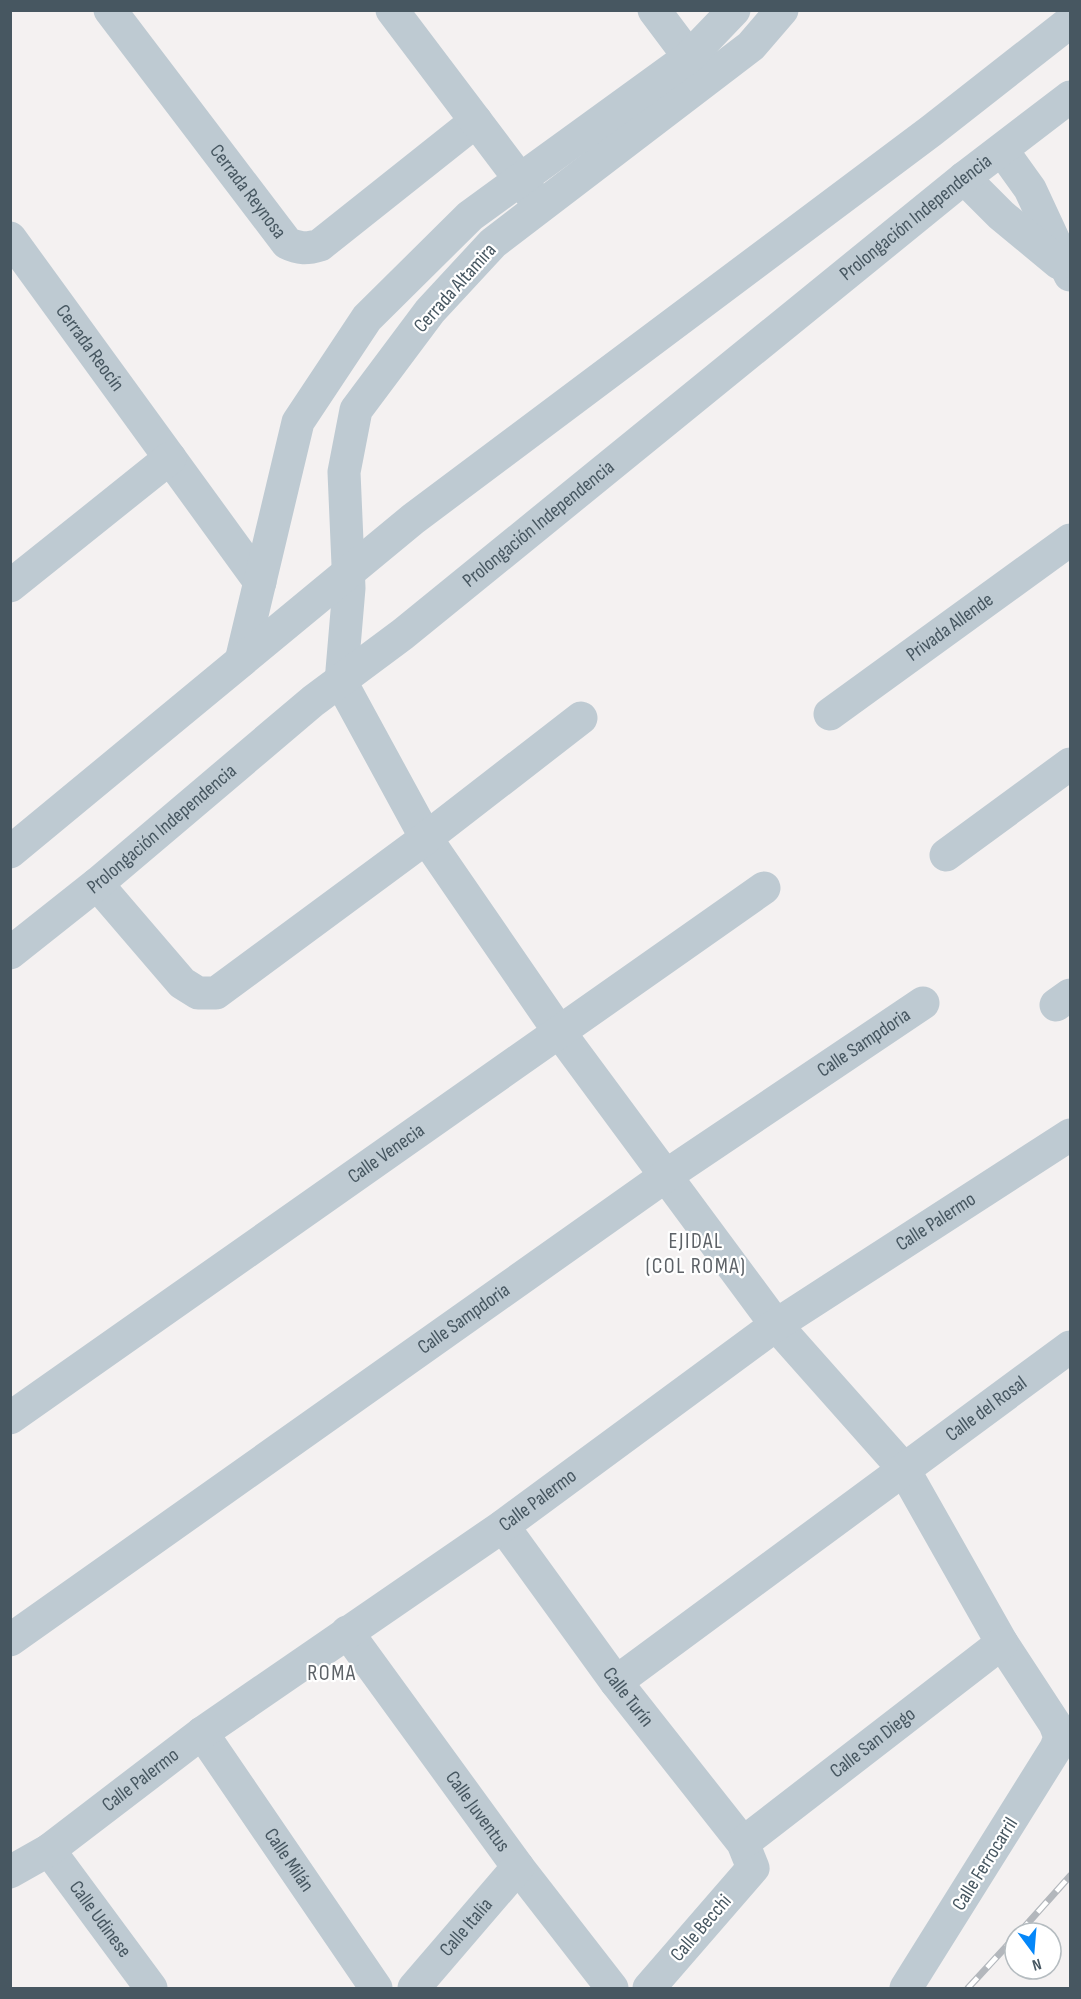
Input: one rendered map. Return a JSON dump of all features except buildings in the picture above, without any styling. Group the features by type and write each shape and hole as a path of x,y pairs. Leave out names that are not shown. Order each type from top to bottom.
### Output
{"street":[{"name":"Cerrada Reynosa","path":"110,10 287,243 296,247 304,249 320,245 476,122"},
{"path":"392,10 530,194"},
{"path":"654,10 698,69"},
{"name":"Cerrada Altamira","path":"698,69 734,10"},
{"name":"Cerrada Altamira","path":"341,682 349,572 344,472 356,410 430,311 493,243 530,194 698,69 751,46 782,10"},
{"path":"10,852 413,519 931,132 1071,22"},
{"name":"Prolongación Independencia","path":"10,953 98,884 313,701 404,634 964,178 1071,97"},
{"path":"1002,150 1030,189 1069,273"},
{"path":"964,178 1001,214 1069,273"},
{"name":"Cerrada Altamira","path":"241,661 298,422 367,318 470,216 530,194"},
{"name":"Cerrada Reocín","path":"10,238 260,582"},
{"path":"10,586 170,458"},
{"name":"Privada Allende","path":"830,714 1071,540"},
{"path":"341,682 426,838 560,1033 776,1325 903,1468 1002,1643"},
{"path":"98,884 182,983 198,993 216,993 426,838 581,718"},
{"path":"946,855 1071,764"},
{"name":"Calle Venecia","path":"10,1418 351,1176 560,1033 764,888"},
{"name":"Calle Sampdoria","path":"10,1640 667,1175 923,1003"},
{"name":"Calle Palermo","path":"10,1872 49,1850 202,1733 503,1526 776,1325 1070,1135"},
{"name":"Calle del Rosal","path":"616,1682 903,1468 1071,1347"},
{"name":"Calle Turín","path":"503,1526 616,1682 748,1856"},
{"name":"Calle Juventus","path":"347,1632 518,1868 612,1989"},
{"name":"Calle Ferrocarril","path":"906,1989 1056,1748 1060,1737 1055,1724 1002,1643"},
{"name":"Calle San Diego","path":"748,1856 1002,1643"},
{"name":"Calle Milán","path":"202,1733 376,1989"},
{"name":"Calle Udinese","path":"49,1850 151,1989"},
{"name":"Calle Becchi","path":"649,1989 748,1856"},
{"name":"Calle Italia","path":"414,1989 518,1868"}],"railway":[{"path":"1030,1921 1070,1876"},
{"path":"968,1988 1003,1950"}],"district":[{"name":"EJIDAL (COL ROMA)","path":"696,1254"},
{"name":"ROMA","path":"332,1673"}]}
